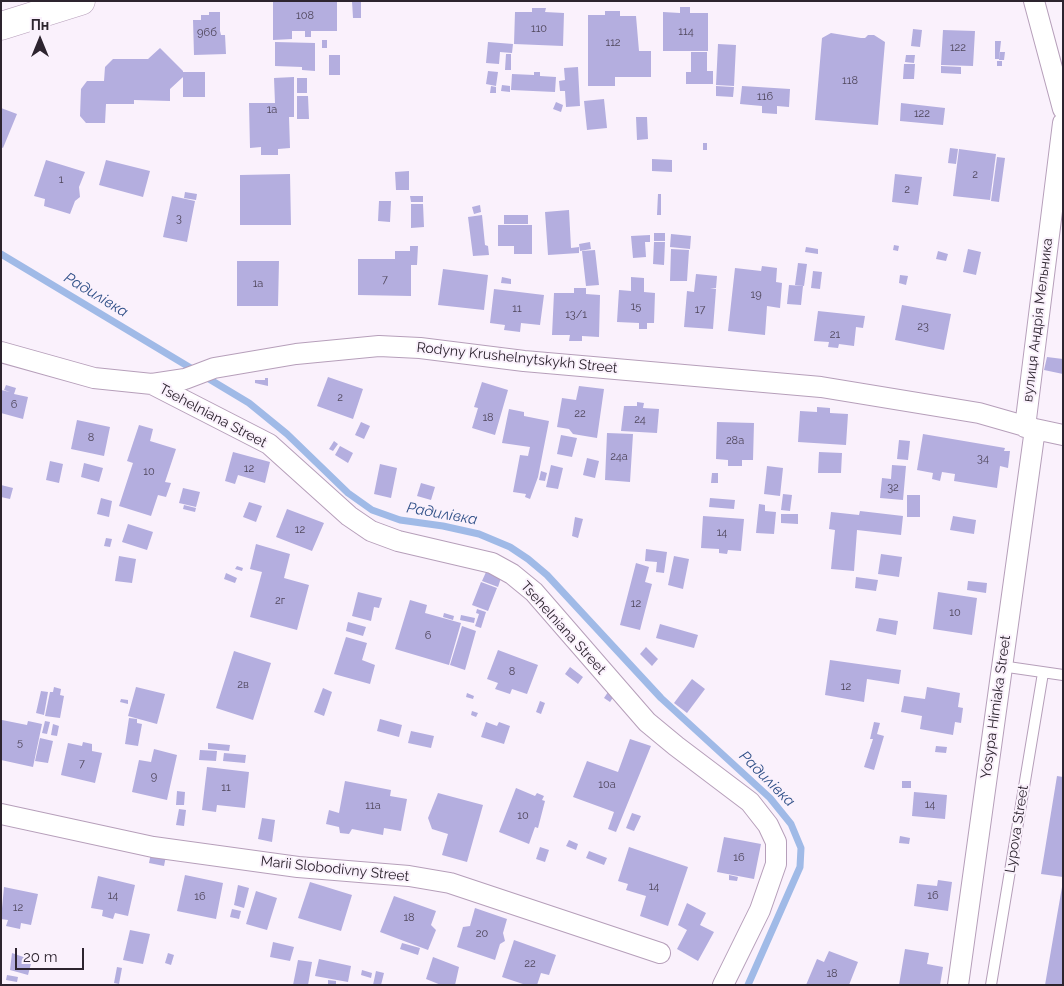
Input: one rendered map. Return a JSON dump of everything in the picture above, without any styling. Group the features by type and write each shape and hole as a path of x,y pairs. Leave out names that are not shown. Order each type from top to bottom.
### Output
{"main road":[{"path":"1,26 82,1"}],"street":[{"path":"1034,1 1063,109"},
{"name":"вулиця Андрія Мельника","path":"1030,428 1063,123"},
{"name":"Rodyny Krushelnytskykh Street","path":"1,352 94,378 152,384 185,379 214,368 337,348 379,346 420,348 524,361 821,387 979,412 1030,428"},
{"name":"Tsehelniana Street","path":"152,384 269,444 349,516 371,531 398,540 492,563 512,574 534,592 648,722 676,746 750,802 768,825 776,842 776,864 772,881 760,910 723,985"},
{"path":"1030,428 1063,435"},
{"name":"Yosypa Hirniaka Street","path":"958,985 1001,666 1030,428"},
{"name":"Marii Slobodivny Street","path":"1,814 154,847 298,867 408,876 450,882 660,954"}],"lane":[{"path":"1001,666 1063,675"},
{"name":"Lypova Street","path":"991,985 1043,673"}],"building":[{"path":"273,1 337,1 337,31 311,31 311,37 305,37 305,31 292,31 292,39 273,40"},
{"path":"352,1 361,1 361,18 353,18"},
{"path":"680,7 690,7 690,13 708,13 708,51 663,51 663,12 680,13"},
{"path":"532,8 546,8 545,12 564,13 563,46 514,44 515,12 532,12"},
{"path":"605,11 620,11 620,16 636,16 639,51 651,51 651,77 615,77 615,86 588,86 588,15 605,15"},
{"path":"209,12 220,12 220,31 221,35 225,35 226,54 194,55 193,20 201,20 201,15 209,15"},
{"path":"913,29 922,30 920,47 911,46"},
{"path":"943,30 975,31 973,66 941,65"},
{"path":"831,33 861,38 874,35 885,42 878,125 815,120 822,38"},
{"path":"322,40 327,40 327,48 322,48"},
{"path":"995,41 1001,41 999,59 995,59"},
{"path":"275,42 315,43 315,71 302,70 302,67 275,66"},
{"path":"488,42 513,44 512,53 500,52 499,64 486,63"},
{"path":"718,44 736,45 734,86 716,85"},
{"path":"160,48 183,71 183,77 170,89 170,101 134,100 134,104 106,104 105,123 86,123 80,116 81,89 87,81 104,81 105,67 113,59 148,59"},
{"path":"691,52 707,52 707,71 713,71 713,84 686,84 686,72 691,72"},
{"path":"1000,52 1005,52 1004,60 999,60"},
{"path":"506,54 511,54 511,70 505,70"},
{"path":"329,55 340,55 340,75 329,75"},
{"path":"906,55 915,55 914,63 905,62"},
{"path":"997,61 1002,61 1002,66 997,66"},
{"path":"904,64 915,64 914,79 903,79"},
{"path":"941,66 961,67 961,74 941,73"},
{"path":"578,67 580,106 566,107 565,91 560,91 559,81 565,80 564,68"},
{"path":"488,71 498,72 496,86 486,84"},
{"path":"183,72 205,72 205,97 183,97"},
{"path":"534,72 540,72 540,76 556,77 555,92 511,90 512,74 534,75"},
{"path":"294,77 294,117 289,117 290,148 278,149 278,155 261,155 261,147 250,148 249,103 275,103 274,78"},
{"path":"297,78 307,78 307,93 297,93"},
{"path":"502,85 510,86 510,92 501,91"},
{"path":"491,86 496,87 496,93 490,93"},
{"path":"716,86 734,87 733,97 716,96"},
{"path":"742,86 790,89 789,107 777,106 777,114 762,113 762,106 740,104"},
{"path":"297,96 308,96 309,119 297,119"},
{"path":"604,99 607,128 587,130 584,101"},
{"path":"556,102 563,105 561,112 553,109"},
{"path":"901,103 945,108 943,125 900,121"},
{"path":"1,108 17,114 3,148 1,147"},
{"path":"636,117 647,117 648,139 637,140"},
{"path":"703,143 707,143 707,150 703,150"},
{"path":"950,148 958,149 956,164 948,163"},
{"path":"959,149 996,154 990,200 953,196"},
{"path":"997,157 1005,158 999,202 991,201"},
{"path":"652,159 672,160 672,172 652,171"},
{"path":"46,160 85,172 79,187 80,197 75,201 70,214 44,206 45,199 34,196"},
{"path":"106,160 150,171 143,197 99,185"},
{"path":"409,171 409,190 396,190 395,172"},
{"path":"290,174 291,225 240,225 240,175"},
{"path":"895,174 922,177 918,205 892,202"},
{"path":"185,192 197,194 196,200 184,198"},
{"path":"658,194 661,194 661,215 657,215"},
{"path":"172,196 195,201 187,242 163,237"},
{"path":"410,196 423,196 423,202 411,202"},
{"path":"379,201 391,201 390,222 378,221"},
{"path":"411,204 423,204 424,227 411,228"},
{"path":"480,205 481,212 474,214 472,207"},
{"path":"569,210 571,248 579,247 579,253 548,255 545,212"},
{"path":"482,215 485,245 488,246 489,255 473,256 468,217"},
{"path":"504,215 528,215 528,224 504,224"},
{"path":"498,225 532,225 532,254 514,254 514,246 498,246"},
{"path":"654,233 665,233 665,241 654,241"},
{"path":"671,234 691,236 690,249 670,247"},
{"path":"650,235 650,242 645,242 646,257 633,258 631,236"},
{"path":"590,242 591,249 580,251 579,244"},
{"path":"654,242 665,242 664,265 653,264"},
{"path":"894,245 899,246 898,251 893,250"},
{"path":"410,246 418,246 417,265 411,265 411,296 358,295 358,259 395,259 395,251 410,251"},
{"path":"806,247 818,249 818,254 805,252"},
{"path":"671,249 689,250 687,281 670,281"},
{"path":"968,249 981,252 976,275 963,272"},
{"path":"595,250 599,285 586,286 582,251"},
{"path":"938,251 948,254 946,261 936,259"},
{"path":"237,261 279,261 278,306 237,306"},
{"path":"798,263 807,264 804,286 795,285"},
{"path":"762,266 777,268 776,282 782,283 780,308 767,306 765,335 728,331 735,268 761,271"},
{"path":"443,269 488,275 484,310 438,305"},
{"path":"813,271 822,272 820,289 811,288"},
{"path":"696,274 717,276 716,288 710,289 716,289 713,329 684,327 687,291 694,292"},
{"path":"900,275 908,276 906,285 899,283"},
{"path":"502,277 511,279 511,284 501,283"},
{"path":"631,277 644,278 644,292 655,293 654,323 647,323 647,329 639,329 639,323 617,322 619,290 631,291"},
{"path":"789,285 803,286 801,305 787,304"},
{"path":"574,288 586,288 586,294 600,295 599,337 582,336 582,341 569,341 570,335 552,335 554,293 574,293"},
{"path":"494,289 544,295 540,325 521,323 520,332 504,330 505,325 490,323"},
{"path":"902,305 951,314 944,350 895,340"},
{"path":"818,311 865,316 863,328 856,327 854,346 839,344 838,348 828,347 829,342 814,341"},
{"path":"1047,357 1063,359 1063,374 1044,370"},
{"path":"328,377 363,389 353,419 317,406"},
{"path":"265,378 268,378 268,386 255,383 255,380 265,380"},
{"path":"482,382 508,390 495,435 472,428 478,408 474,407"},
{"path":"6,385 16,388 14,394 28,397 23,419 1,413 1,390 10,392 4,390"},
{"path":"579,386 604,389 597,438 573,434 569,429 557,427 562,398 576,400"},
{"path":"637,402 644,403 643,408 659,409 657,433 621,431 624,406 637,406"},
{"path":"817,407 830,408 830,413 848,414 846,445 798,442 800,411 817,412"},
{"path":"509,409 524,412 524,416 549,421 538,477 530,499 525,497 526,494 513,492 520,455 528,456 530,447 502,443"},
{"path":"77,420 110,427 104,456 71,449"},
{"path":"361,422 370,426 364,439 355,435"},
{"path":"717,422 754,423 753,460 742,460 742,466 728,466 728,460 716,459"},
{"path":"139,425 153,429 150,441 176,449 165,482 171,483 166,497 158,495 151,516 119,506 133,463 127,461"},
{"path":"607,433 633,434 630,482 605,480"},
{"path":"923,434 1005,448 1004,451 1010,451 1008,468 1000,466 997,488 954,481 955,474 942,472 940,481 932,479 933,473 917,470"},
{"path":"561,435 577,438 572,457 557,454"},
{"path":"899,440 910,441 908,460 897,459"},
{"path":"334,441 338,444 333,451 329,449"},
{"path":"340,446 353,453 348,463 335,455"},
{"path":"233,452 270,462 265,483 238,475 235,484 225,481"},
{"path":"819,452 842,453 841,473 818,473"},
{"path":"587,458 599,461 595,478 583,475"},
{"path":"50,461 63,464 59,483 46,480"},
{"path":"84,463 103,468 99,482 81,477"},
{"path":"380,464 397,468 391,498 374,494"},
{"path":"551,465 563,468 558,489 546,487"},
{"path":"892,465 906,466 903,500 880,498 882,478 891,479"},
{"path":"767,466 783,468 780,496 764,494"},
{"path":"541,471 547,473 545,481 539,480"},
{"path":"712,473 718,473 718,483 711,483"},
{"path":"421,483 435,487 431,500 417,496"},
{"path":"1,485 13,488 10,499 1,497"},
{"path":"183,488 200,492 196,507 179,503"},
{"path":"783,494 792,495 790,511 781,510"},
{"path":"907,495 920,495 920,517 907,517"},
{"path":"101,498 112,501 109,517 97,514"},
{"path":"710,498 735,500 734,509 709,507"},
{"path":"249,502 262,506 256,522 243,517"},
{"path":"759,504 765,505 765,511 776,512 774,534 756,533"},
{"path":"184,505 196,508 195,512 183,509"},
{"path":"287,509 324,523 312,551 276,537"},
{"path":"860,511 903,516 901,535 857,530 854,571 831,569 835,530 829,529 831,512 859,515"},
{"path":"781,514 798,514 798,524 781,523"},
{"path":"703,516 744,519 741,551 728,550 727,554 719,553 719,549 701,548"},
{"path":"953,516 976,520 974,534 950,530"},
{"path":"575,517 583,519 578,538 572,536"},
{"path":"128,524 153,532 147,550 122,542"},
{"path":"106,538 112,539 110,547 104,546"},
{"path":"256,544 290,554 284,578 309,585 297,630 250,617 262,572 250,569"},
{"path":"646,549 667,552 664,573 656,572 657,562 645,561"},
{"path":"881,554 902,557 899,577 878,574"},
{"path":"119,556 136,559 132,583 115,581"},
{"path":"674,556 689,559 683,589 668,585"},
{"path":"636,563 649,567 645,582 652,584 640,630 620,625"},
{"path":"237,566 243,568 242,571 235,569"},
{"path":"486,572 501,578 498,587 482,581"},
{"path":"226,573 237,578 235,583 224,579"},
{"path":"856,577 878,580 876,591 855,588"},
{"path":"968,581 987,583 986,593 967,590"},
{"path":"481,582 497,588 488,611 472,605"},
{"path":"358,592 382,598 379,608 374,607 371,621 352,616"},
{"path":"938,592 977,598 972,635 933,629"},
{"path":"410,600 427,605 425,613 461,623 449,665 395,649"},
{"path":"477,609 486,612 481,628 475,626 479,614 476,613"},
{"path":"444,613 454,616 453,620 443,617"},
{"path":"461,615 475,618 474,623 460,620"},
{"path":"879,618 898,621 896,635 876,631"},
{"path":"348,622 366,627 363,636 346,631"},
{"path":"660,624 698,635 694,648 656,638"},
{"path":"462,626 476,631 465,670 450,665"},
{"path":"346,637 367,643 362,660 375,665 370,684 334,674"},
{"path":"646,647 658,659 652,666 640,654"},
{"path":"498,650 538,665 527,694 512,689 510,694 495,689 498,683 487,679"},
{"path":"234,651 271,663 253,720 216,708"},
{"path":"830,660 901,670 899,684 867,679 864,702 825,695"},
{"path":"570,667 583,677 578,684 565,674"},
{"path":"692,679 705,689 687,713 674,703"},
{"path":"54,687 61,689 60,695 64,696 60,718 45,716 50,692 53,692"},
{"path":"136,687 165,694 157,724 128,716"},
{"path":"927,687 960,693 958,707 963,708 961,723 955,722 953,735 920,729 922,716 901,712 904,696 925,699"},
{"path":"323,688 332,692 324,716 314,712"},
{"path":"41,691 48,692 44,715 36,713"},
{"path":"608,692 614,696 610,702 604,698"},
{"path":"467,693 474,696 473,699 466,697"},
{"path":"121,699 128,700 128,704 120,702"},
{"path":"540,701 545,703 541,714 536,712"},
{"path":"472,711 478,713 476,717 471,715"},
{"path":"129,718 137,719 137,723 142,724 138,746 125,744"},
{"path":"380,719 402,725 399,737 377,731"},
{"path":"2,720 27,725 28,721 42,724 33,767 1,760"},
{"path":"45,721 50,722 47,734 42,733"},
{"path":"486,722 497,726 499,722 510,726 504,744 481,737"},
{"path":"874,722 880,723 877,734 884,736 874,770 864,767 873,739 870,739"},
{"path":"53,724 59,726 57,736 51,735"},
{"path":"411,731 434,736 431,748 408,743"},
{"path":"40,738 53,741 48,763 35,761"},
{"path":"630,739 651,746 616,832 608,829 614,812 573,797 587,761 618,772"},
{"path":"83,742 92,744 92,751 102,753 95,783 61,775 68,743 82,746"},
{"path":"208,743 230,745 229,751 208,749"},
{"path":"936,746 947,747 946,753 935,752"},
{"path":"154,749 177,755 167,800 132,792 139,760 151,762"},
{"path":"200,750 217,751 216,761 199,760"},
{"path":"224,753 246,755 245,763 223,761"},
{"path":"207,767 249,772 245,808 217,805 216,812 202,810"},
{"path":"1057,776 1063,777 1063,877 1041,874"},
{"path":"345,781 391,790 390,796 407,799 401,831 384,828 383,835 352,829 349,834 340,833 339,827 326,824 329,810 339,813"},
{"path":"902,781 911,781 911,788 902,788"},
{"path":"516,788 535,796 537,793 544,796 542,800 545,801 538,828 535,827 529,844 499,832"},
{"path":"177,791 185,792 184,805 176,805"},
{"path":"914,792 947,795 945,819 912,816"},
{"path":"438,793 483,805 467,862 442,855 448,834 432,829 428,818"},
{"path":"179,809 186,810 184,826 176,825"},
{"path":"632,813 641,816 634,831 626,828"},
{"path":"262,818 275,820 272,842 258,839"},
{"path":"900,836 910,838 909,844 899,843"},
{"path":"724,837 761,844 754,879 717,872"},
{"path":"569,840 578,844 576,850 566,846"},
{"path":"540,847 549,850 545,862 536,859"},
{"path":"629,847 688,867 668,926 640,916 646,896 626,890 628,884 618,881"},
{"path":"589,851 607,858 604,865 586,858"},
{"path":"151,853 166,856 164,866 149,863"},
{"path":"185,875 223,883 216,919 177,911"},
{"path":"729,875 738,877 737,881 729,880"},
{"path":"98,876 135,885 128,916 115,913 113,919 102,916 103,910 91,908"},
{"path":"938,880 952,882 948,911 914,906 917,884 937,886"},
{"path":"310,882 352,895 341,931 298,918"},
{"path":"238,885 249,888 244,908 234,905"},
{"path":"4,887 38,894 31,925 21,923 20,929 6,926 8,920 1,919"},
{"path":"1062,887 1063,985 1045,985"},
{"path":"256,891 277,898 267,930 246,924"},
{"path":"394,896 436,911 431,925 436,930 428,950 380,932"},
{"path":"687,903 706,913 700,925 714,932 698,961 677,949 687,930 678,925"},
{"path":"475,908 507,919 503,933 505,941 500,944 495,960 457,947 463,927 470,926"},
{"path":"232,909 241,911 239,919 230,917"},
{"path":"130,930 150,934 143,964 123,960"},
{"path":"514,940 556,955 549,975 541,973 537,985 526,985 502,977"},
{"path":"273,942 294,947 290,961 270,957"},
{"path":"402,943 420,948 418,955 400,949"},
{"path":"905,949 929,953 927,964 943,967 940,985 899,985"},
{"path":"829,951 858,962 849,985 806,985 817,959 824,962"},
{"path":"12,953 32,960 28,975 10,970"},
{"path":"168,953 174,955 171,965 165,963"},
{"path":"433,957 459,967 455,985 441,985 426,979"},
{"path":"319,959 351,966 348,982 315,976"},
{"path":"298,960 312,962 308,985 293,985"},
{"path":"117,967 122,968 119,984 114,983"},
{"path":"362,970 372,973 371,978 361,975"},
{"path":"376,971 384,973 381,985 373,985"},
{"path":"7,975 18,977 17,982 6,980"},
{"path":"328,980 336,981 336,985 328,984"}],"waterway":[{"name":"Радилівка","path":"1,254 249,403 287,434 348,493 372,510 400,520 443,526 479,534 510,547 547,575 661,698 770,798 791,824 801,848 800,867 748,985"}]}
